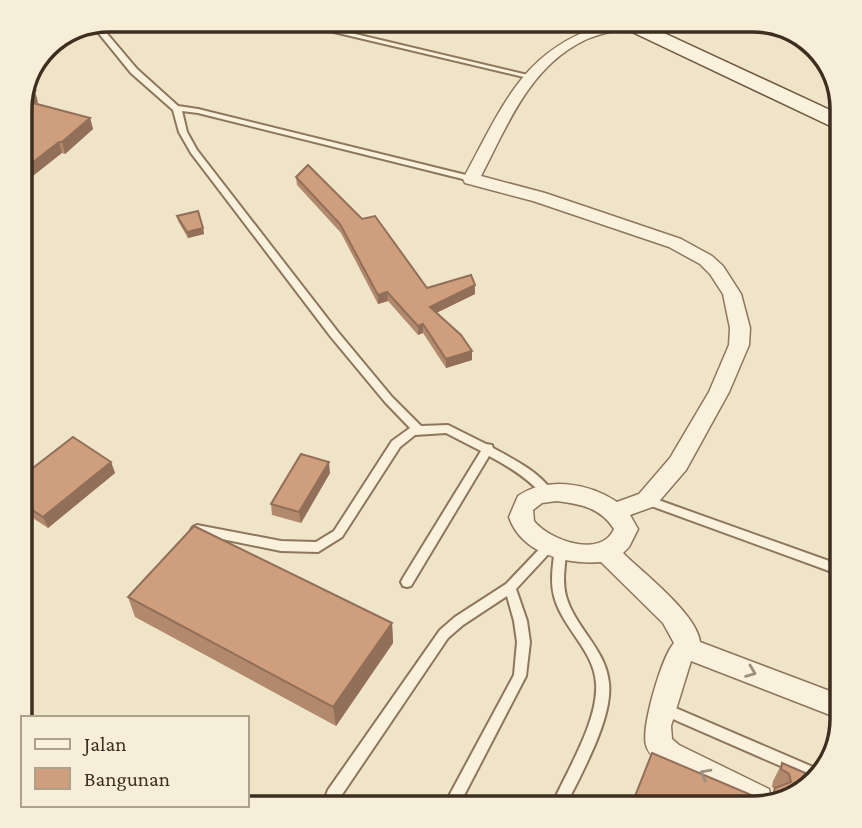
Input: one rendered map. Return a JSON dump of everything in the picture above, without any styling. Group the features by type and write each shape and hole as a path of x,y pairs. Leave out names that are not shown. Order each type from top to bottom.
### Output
{"main road":[{"path":"641,32 686,50 830,119"},
{"path":"669,32 686,50"}],"street":[{"path":"584,32 528,76 498,124 471,179 539,197 675,243 706,260 726,283 736,304 740,328 739,345 719,392 678,464 647,500 615,511"},
{"path":"578,38 594,32"},
{"path":"547,492 592,498 615,511 626,529 624,538 606,552 591,553 556,546 531,532 521,518 524,501 547,492"},
{"path":"606,552 671,616 687,637 687,648 680,654 659,726 659,744 669,754 753,796"},
{"path":"687,648 830,703"}],"lane":[{"path":"102,32 134,71 180,113 186,139 205,166 354,360 389,402 418,430"},
{"path":"338,32 528,76"},
{"path":"176,108 198,111 471,179"},
{"path":"197,530 281,546 318,547 338,534 396,444 418,430 448,429 488,448 535,479 547,492"},
{"path":"407,582 488,448"},
{"path":"647,500 830,566"},
{"path":"333,796 444,634 510,588 556,546"},
{"path":"556,546 562,603 597,660 604,684 593,728 563,796"},
{"path":"456,796 520,676 525,655 524,631 510,588"},
{"path":"664,709 810,772"}],"building":[{"path":"32,103 90,118 32,163"},
{"path":"308,165 362,219 375,216 427,288 471,275 475,285 430,307 461,335 472,351 446,359 423,324 418,326 387,292 378,295 340,224 296,177"},
{"path":"198,211 203,228 187,232 177,216"},
{"path":"73,437 111,462 43,517 32,510 32,469"},
{"path":"301,454 329,462 299,512 271,504"},
{"path":"194,526 392,623 333,707 128,597"},
{"path":"652,753 753,796 635,796"},
{"path":"782,763 808,774 797,784 773,794 775,788 791,782 789,774 781,769"}]}
